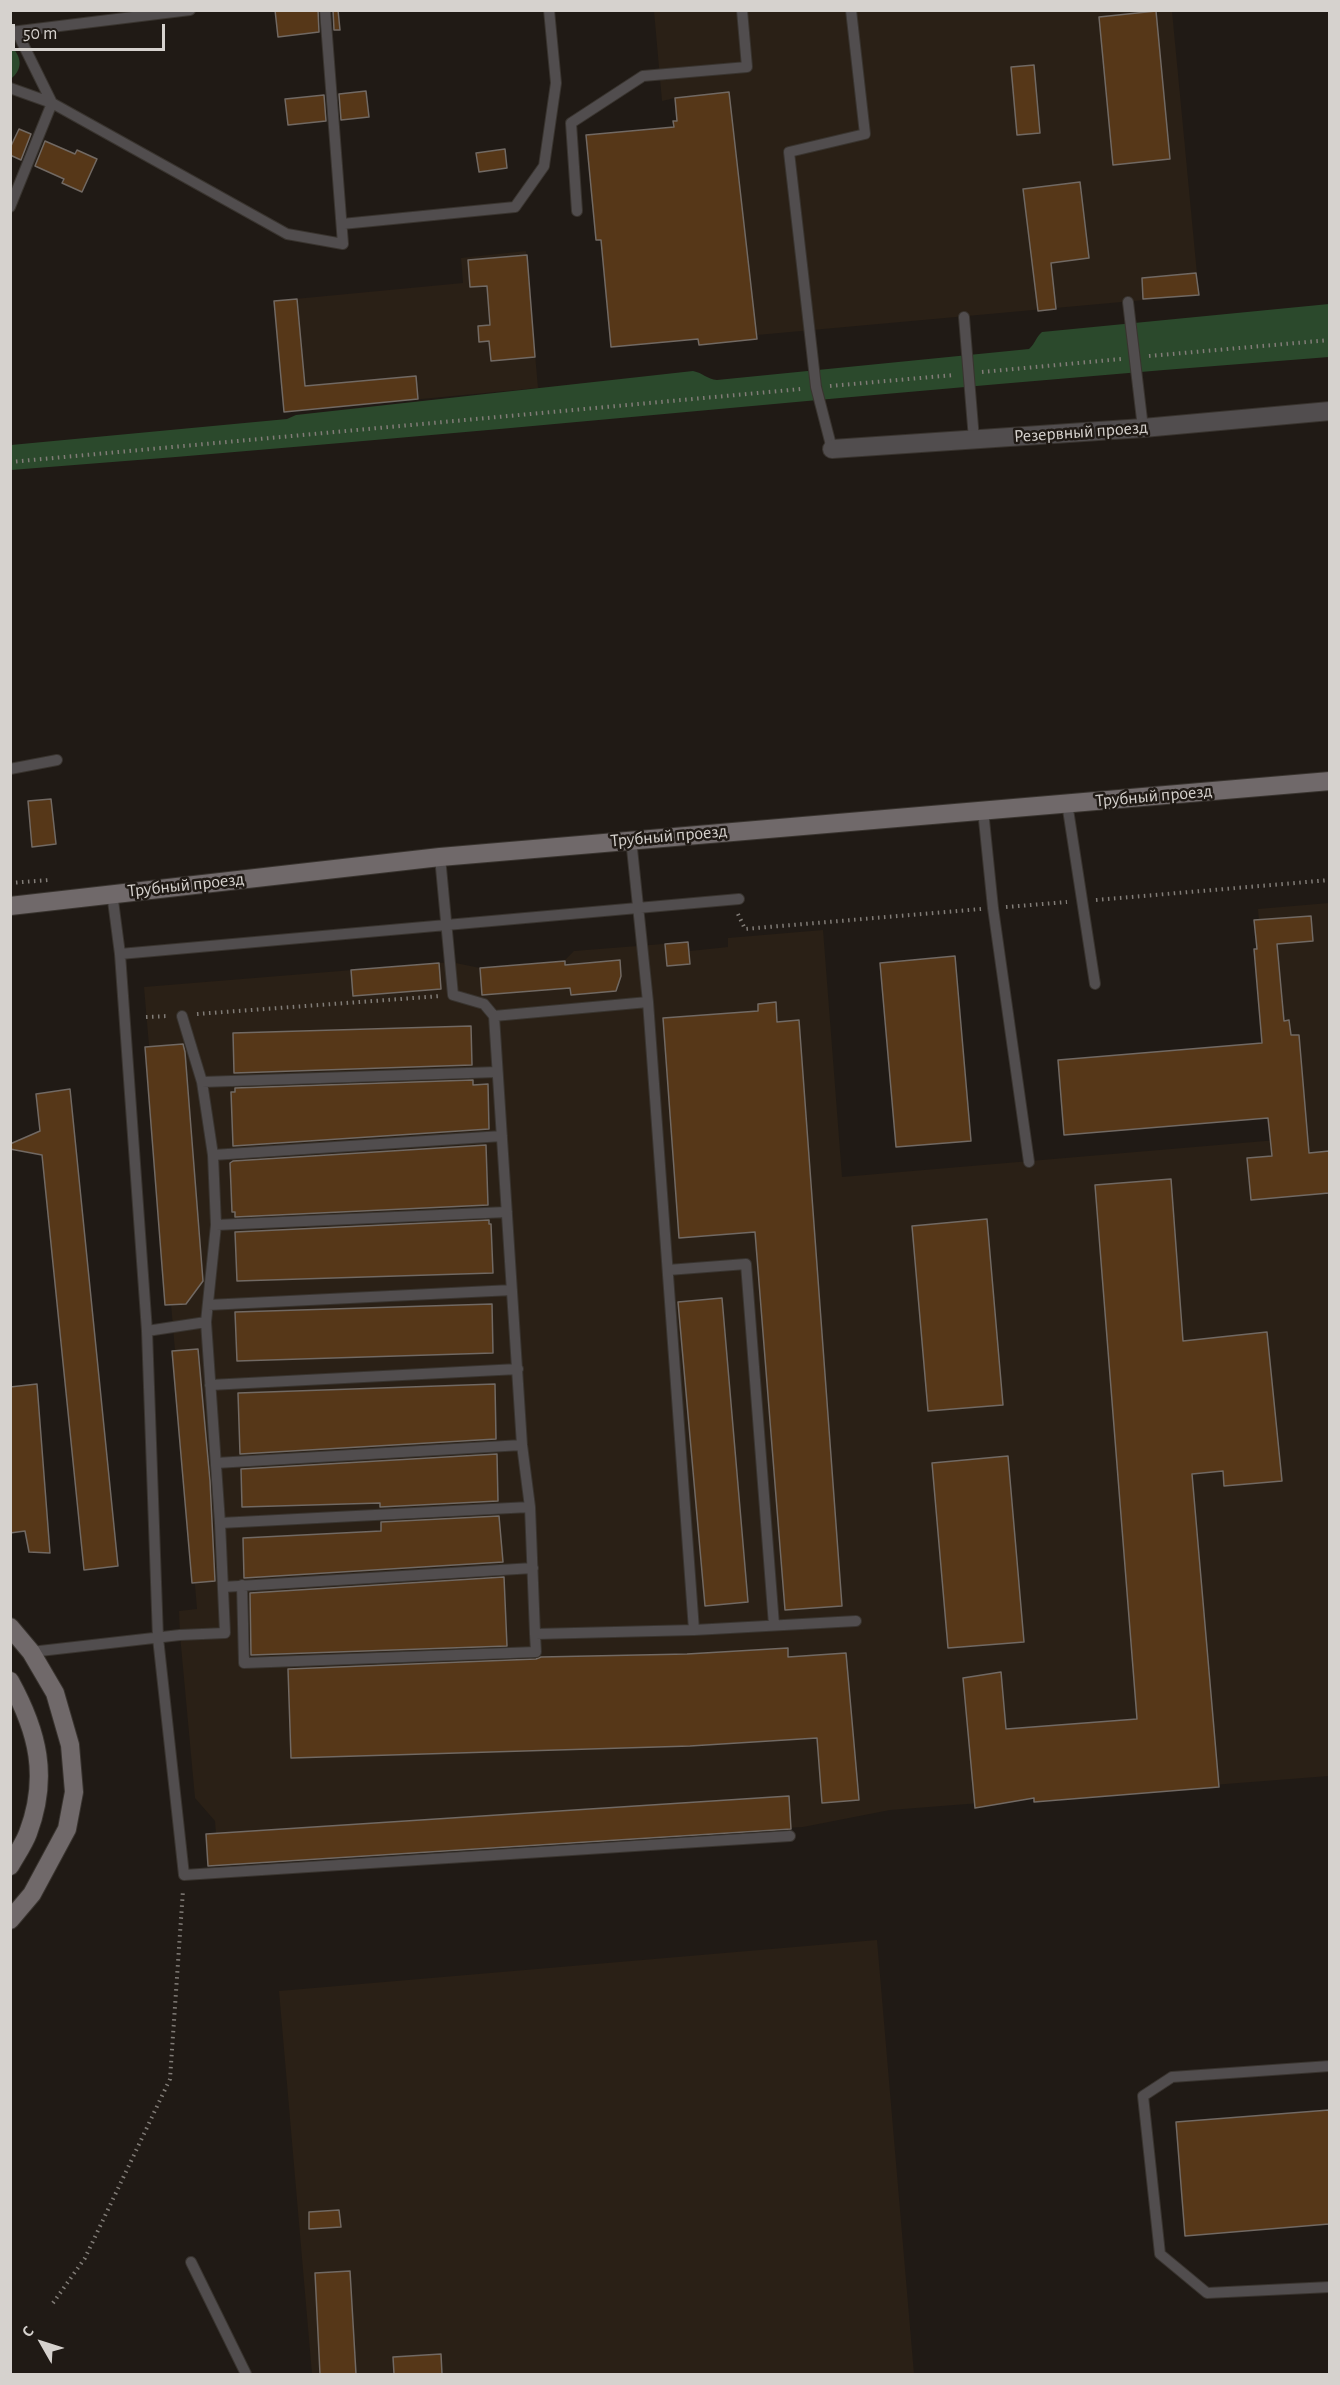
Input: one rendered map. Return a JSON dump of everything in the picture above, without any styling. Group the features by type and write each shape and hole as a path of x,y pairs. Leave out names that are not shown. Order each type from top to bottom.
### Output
{"street":[{"name":"Резервный проезд","path":"832,449 1143,428 1329,411"},
{"name":"Трубный проезд","path":"10,906 440,857 1329,781"},
{"path":"10,1627 31,1652 55,1693 70,1745 74,1792 67,1829 32,1894 10,1920"},
{"path":"10,1681 21,1700 36,1738 40,1790 28,1834 10,1866"}],"lane":[{"path":"52,104 14,32 190,10"},
{"path":"10,88 52,104 286,234 343,244 325,10"},
{"path":"342,224 514,207 544,166 556,83 549,10"},
{"path":"577,211 570,123 643,76 747,67 742,10"},
{"path":"832,449 816,387 789,152 865,134 851,10"},
{"path":"10,207 52,104"},
{"path":"1128,302 1143,428"},
{"path":"964,317 974,439"},
{"path":"10,769 57,760"},
{"path":"1067,803 1095,984"},
{"path":"983,810 993,908 1029,1162"},
{"path":"631,839 648,1002 694,1630"},
{"path":"242,1585 244,1663 536,1652 530,1507 522,1445 494,1016 484,1004 453,995 440,857"},
{"path":"112,893 120,954 147,1331 158,1638 184,1875 790,1836"},
{"path":"120,954 447,927 735,899"},
{"path":"494,1016 648,1002"},
{"path":"31,1652 180,1635 225,1633 206,1322 216,1225 213,1155 202,1082 182,1016"},
{"path":"202,1082 497,1072"},
{"path":"213,1155 502,1136"},
{"path":"216,1225 507,1212"},
{"path":"668,1270 746,1264 774,1625"},
{"path":"208,1305 512,1290"},
{"path":"147,1331 206,1322"},
{"path":"210,1385 518,1369"},
{"path":"216,1463 522,1445"},
{"path":"220,1523 530,1507"},
{"path":"223,1587 532,1568"},
{"path":"535,1634 694,1630 856,1621"},
{"path":"1329,2066 1172,2077 1143,2096 1160,2254 1207,2293 1329,2287"},
{"path":"191,2262 246,2374"}],"path":[{"path":"10,462 1329,340"},
{"path":"735,899 745,930 1329,880"},
{"path":"146,1017 453,995"},
{"path":"53,2303 85,2259 170,2079 184,1875"}],"shaded area":[{"path":"654,11 1172,11 1199,295 757,335 757,339 699,345 673,121 677,120 675,98 662,101"},
{"path":"526,251 538,388 284,412 274,301 463,283 461,258"},
{"path":"1329,903 1329,1776 890,1810 803,1827 218,1863 215,1821 195,1798 180,1635 179,1611 197,1609 144,987 451,962 480,968 564,961 574,951 688,942 690,951 728,947 728,938 823,930 842,1177 1277,1140 1258,909"},
{"path":"877,1940 914,2374 312,2374 279,1991"}],"green space":[{"path":"11,46 20,63 18,71 11,79"},
{"path":"1329,304 1329,357 11,470 11,445 287,419 296,415 693,371 717,380 1029,349 1042,332"}],"building":[{"path":"275,10 318,10 319,32 278,37"},
{"path":"333,10 338,10 340,30 334,30"},
{"path":"1156,11 1170,159 1113,165 1099,17"},
{"path":"1034,65 1040,133 1017,135 1011,67"},
{"path":"366,91 369,117 341,120 339,94"},
{"path":"729,92 757,339 699,345 698,339 611,347 601,240 596,240 586,135 674,127 673,121 677,121 675,98"},
{"path":"324,95 326,121 288,125 285,99"},
{"path":"19,129 31,134 21,160 10,155 10,148"},
{"path":"45,141 75,154 77,150 97,159 82,192 62,183 64,179 35,166"},
{"path":"505,149 507,168 479,172 476,153"},
{"path":"1080,182 1089,258 1051,263 1056,309 1038,311 1023,189"},
{"path":"527,255 535,357 491,361 489,341 479,342 478,326 490,325 487,286 470,287 468,260"},
{"path":"1196,273 1199,295 1143,299 1142,278"},
{"path":"297,299 305,386 416,376 418,399 284,412 274,301"},
{"path":"51,799 56,844 32,847 28,801"},
{"path":"1311,916 1313,941 1277,944 1284,1021 1289,1020 1291,1035 1299,1035 1309,1153 1329,1151 1329,1193 1251,1200 1247,1158 1272,1156 1268,1118 1064,1135 1058,1060 1262,1043 1254,949 1257,949 1254,920"},
{"path":"688,942 690,964 667,966 665,944"},
{"path":"955,956 971,1141 896,1147 880,963"},
{"path":"620,960 621,976 616,991 571,995 570,988 482,995 480,968 565,961 565,965"},
{"path":"439,963 441,989 353,996 351,970"},
{"path":"776,1002 777,1022 799,1020 842,1606 785,1610 755,1232 679,1238 663,1018 758,1011 758,1004"},
{"path":"471,1026 472,1065 234,1073 233,1033"},
{"path":"183,1044 203,1281 186,1304 165,1305 145,1047"},
{"path":"473,1080 473,1085 488,1084 489,1129 233,1146 231,1092 235,1092 235,1088"},
{"path":"70,1089 118,1566 84,1570 42,1155 10,1149 10,1144 40,1131 36,1094"},
{"path":"486,1145 488,1205 235,1217 235,1212 232,1212 230,1163 233,1161"},
{"path":"1171,1179 1183,1341 1267,1332 1282,1481 1224,1486 1223,1471 1192,1474 1219,1787 1034,1802 1034,1798 975,1808 963,1678 1001,1672 1006,1729 1137,1719 1095,1185"},
{"path":"987,1219 1003,1405 928,1411 912,1226"},
{"path":"489,1220 493,1273 237,1281 235,1232"},
{"path":"722,1298 748,1602 705,1606 678,1302"},
{"path":"492,1304 493,1353 237,1361 235,1312"},
{"path":"198,1349 210,1481 215,1581 192,1583 172,1351"},
{"path":"37,1384 50,1553 29,1552 25,1531 10,1533 10,1387"},
{"path":"495,1384 496,1439 240,1454 238,1393"},
{"path":"497,1454 498,1501 380,1507 380,1503 242,1507 241,1469"},
{"path":"1008,1456 1024,1642 948,1648 932,1463"},
{"path":"499,1516 503,1562 244,1578 243,1538 381,1531 381,1522"},
{"path":"504,1577 507,1646 251,1655 250,1593"},
{"path":"788,1648 788,1657 846,1653 859,1800 822,1803 817,1738 690,1746 291,1758 288,1669"},
{"path":"789,1796 791,1829 208,1866 206,1834"},
{"path":"1329,2110 1329,2224 1185,2236 1176,2122"},
{"path":"339,2210 341,2227 309,2229 309,2212"},
{"path":"350,2271 356,2374 320,2374 315,2273"},
{"path":"441,2354 442,2374 394,2374 393,2357"}]}
